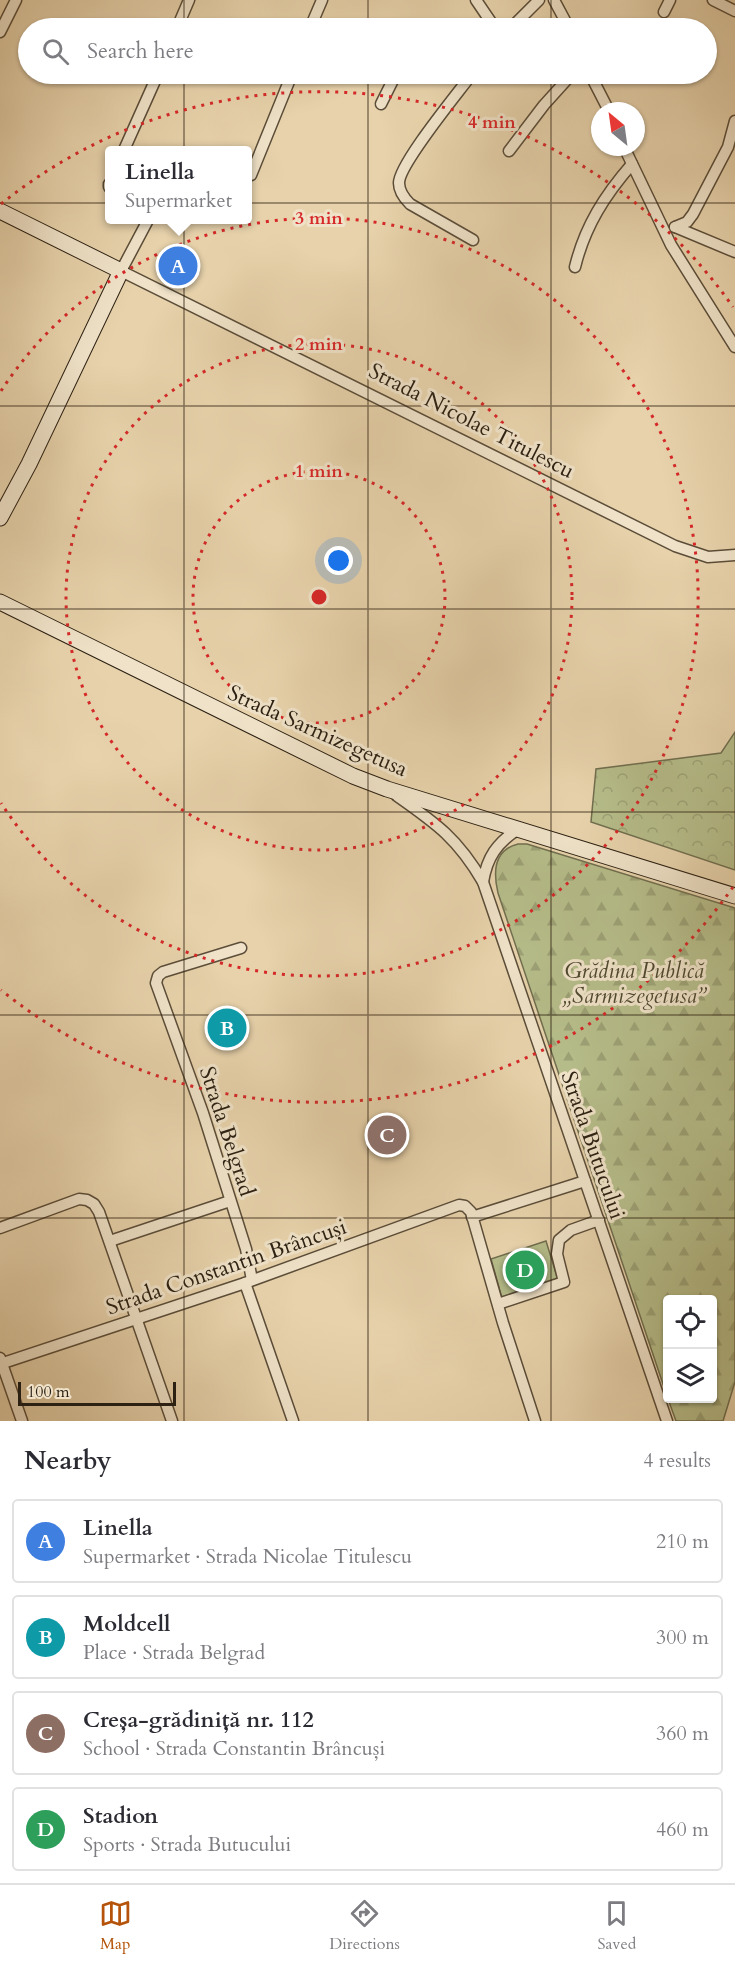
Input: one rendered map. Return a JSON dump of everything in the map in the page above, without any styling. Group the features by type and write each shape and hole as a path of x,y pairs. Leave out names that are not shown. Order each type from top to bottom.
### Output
{"main road":[{"name":"Strada Nicolae Titulescu","path":"0,211 121,271"},
{"path":"0,518 29,464 121,271"},
{"name":"Strada Sarmizegetusa","path":"0,602 342,771 387,789 735,896"}],"street":[{"path":"0,32 16,0"},
{"path":"181,18 189,0"},
{"path":"314,18 322,0"},
{"path":"476,0 488,18"},
{"path":"521,18 539,0"},
{"path":"554,0 564,18"},
{"path":"664,12 670,0"},
{"path":"713,0 735,11"},
{"path":"126,146 154,84"},
{"path":"252,173 288,84"},
{"path":"381,104 391,84"},
{"path":"463,84 412,154 399,183 403,196 410,204 473,240"},
{"path":"509,151 563,84"},
{"path":"595,84 604,102"},
{"path":"675,227 687,222 693,214 728,147 735,121"},
{"path":"628,156 660,224 693,283 735,347"},
{"path":"575,267 581,242 597,211 632,164"},
{"path":"121,271 145,224"},
{"path":"660,224 675,227 735,252"},
{"name":"Strada Nicolae Titulescu","path":"121,271 675,546 708,557 735,555"},
{"name":"Strada Butucului","path":"387,789 431,820 453,839 483,882 667,1421"},
{"path":"483,882 486,866 493,851 504,838 518,829"},
{"name":"Strada Belgrad","path":"241,948 163,972 156,980 203,1113 246,1249 249,1281 293,1421"},
{"path":"535,1421 472,1217 585,1181"},
{"path":"0,1228 79,1199 94,1204 110,1241 172,1421"},
{"path":"110,1241 230,1201"},
{"name":"Strada Constantin Brâncuși","path":"1,1362 136,1320 454,1206 465,1206 471,1212 472,1217"},
{"path":"498,1304 564,1282 557,1254 559,1240 571,1230 599,1220"},
{"path":"1,1362 22,1421"}],"green space":[{"path":"735,732 735,870 591,822 596,769 721,753"},
{"name":"Grădina Publică „Sarmizegetusa”","path":"527,844 735,908 735,1382 723,1421 676,1421 669,1403 717,1403 717,1295 663,1295 663,1384 498,893 497,863 504,851 510,847"},
{"path":"546,1241 558,1280 502,1298 491,1259"}],"place":[{"name":"Linella","path":"178,266"},
{"name":"Moldcell","path":"227,1028"},
{"name":"Creșa-grădiniță nr. 112","path":"387,1135"},
{"name":"Stadion","path":"525,1270"}]}
